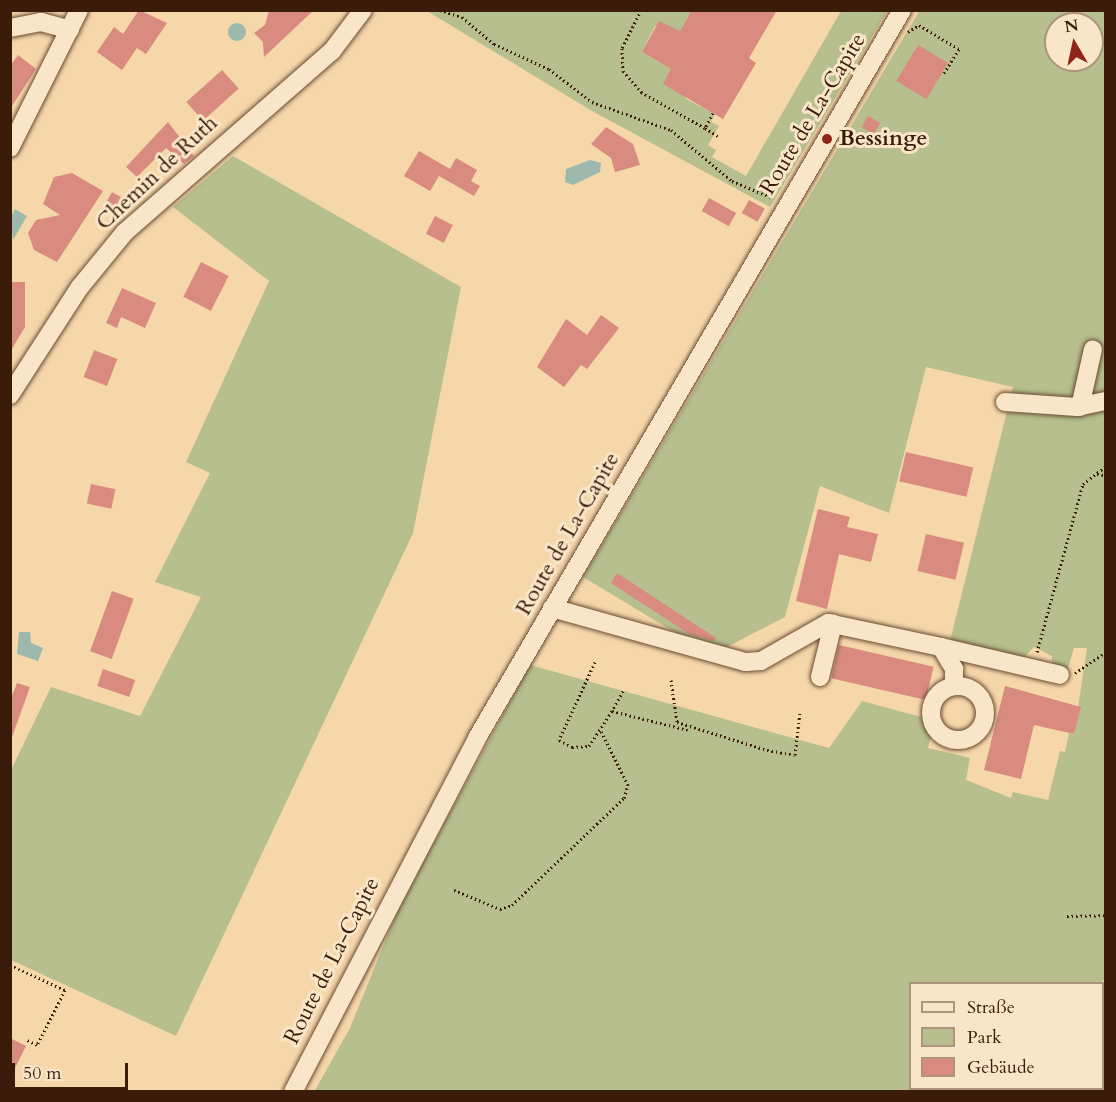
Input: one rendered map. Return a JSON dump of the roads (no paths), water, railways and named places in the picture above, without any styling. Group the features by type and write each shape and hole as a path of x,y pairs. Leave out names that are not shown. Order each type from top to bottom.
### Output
{"street":[{"path":"10,148 79,10"},
{"name":"Chemin de Ruth","path":"10,395 80,287 125,232 332,51 363,10"},
{"name":"Route de La-Capite","path":"293,1092 436,812 785,205 902,10"},
{"path":"10,28 40,22 70,30"},
{"path":"1080,407 1093,349"},
{"path":"1005,402 1080,407 1106,401"},
{"path":"552,608 753,662 822,622 1060,675"},
{"path":"820,677 832,624"},
{"path":"941,647 954,669 954,686"}],"place":[{"name":"Bessinge","path":"827,139"}]}
